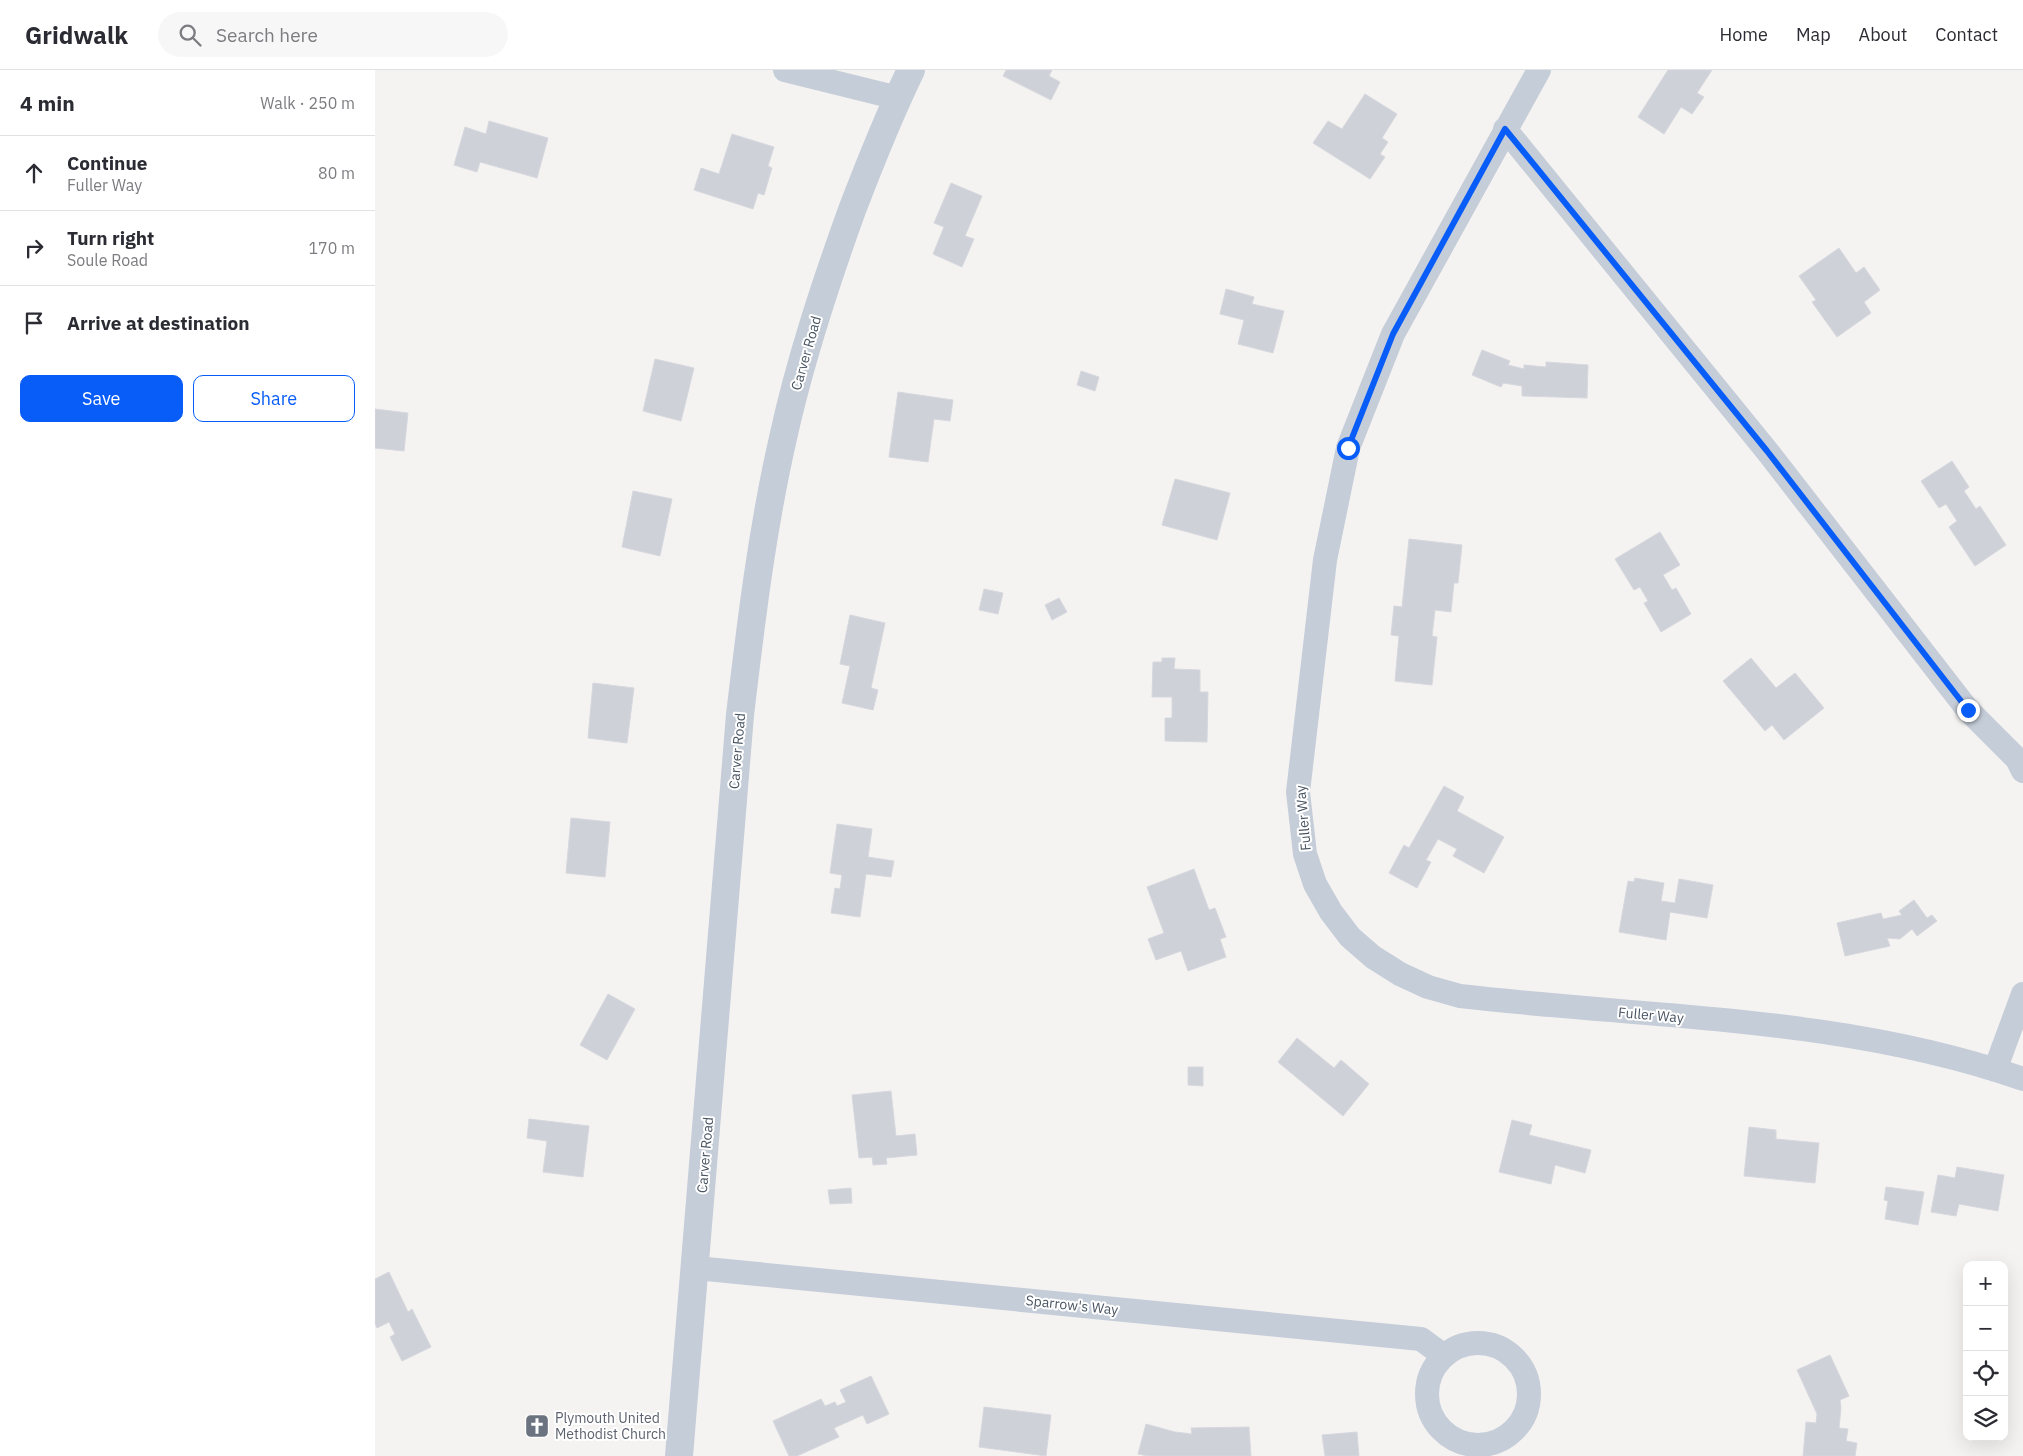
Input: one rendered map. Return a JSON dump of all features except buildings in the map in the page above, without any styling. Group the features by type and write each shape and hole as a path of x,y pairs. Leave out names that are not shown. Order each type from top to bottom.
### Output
{"street":[{"path":"785,70 898,98"},
{"name":"Carver Road","path":"679,1456 740,715 752,607 766,522 783,438 803,355 832,264 866,174 911,70"},
{"name":"Fuller Way","path":"1539,70 1393,334 1348,448 1325,560 1298,792 1304,848 1315,884 1331,912 1349,937 1367,952 1400,974 1436,990 1460,996 1494,1000 1817,1032 1929,1051 2023,1079"},
{"path":"1505,129 1767,451 1968,710 2017,759 2023,771"},
{"path":"1995,1070 2023,994"},
{"name":"Sparrow's Way","path":"695,1268 1421,1339 1444,1356"},
{"path":"1472,1343 1487,1344 1502,1349 1514,1358 1523,1371 1528,1386 1528,1397 1522,1419 1507,1436 1497,1441 1473,1444 1456,1440 1441,1430 1429,1410 1427,1386 1436,1365 1444,1356 1457,1348 1472,1343"}],"place":[{"name":"Plymouth United Methodist Church","path":"537,1426"}],"route":[{"path":"1348,448 1393,334 1505,129 1767,451 1968,710"}]}
